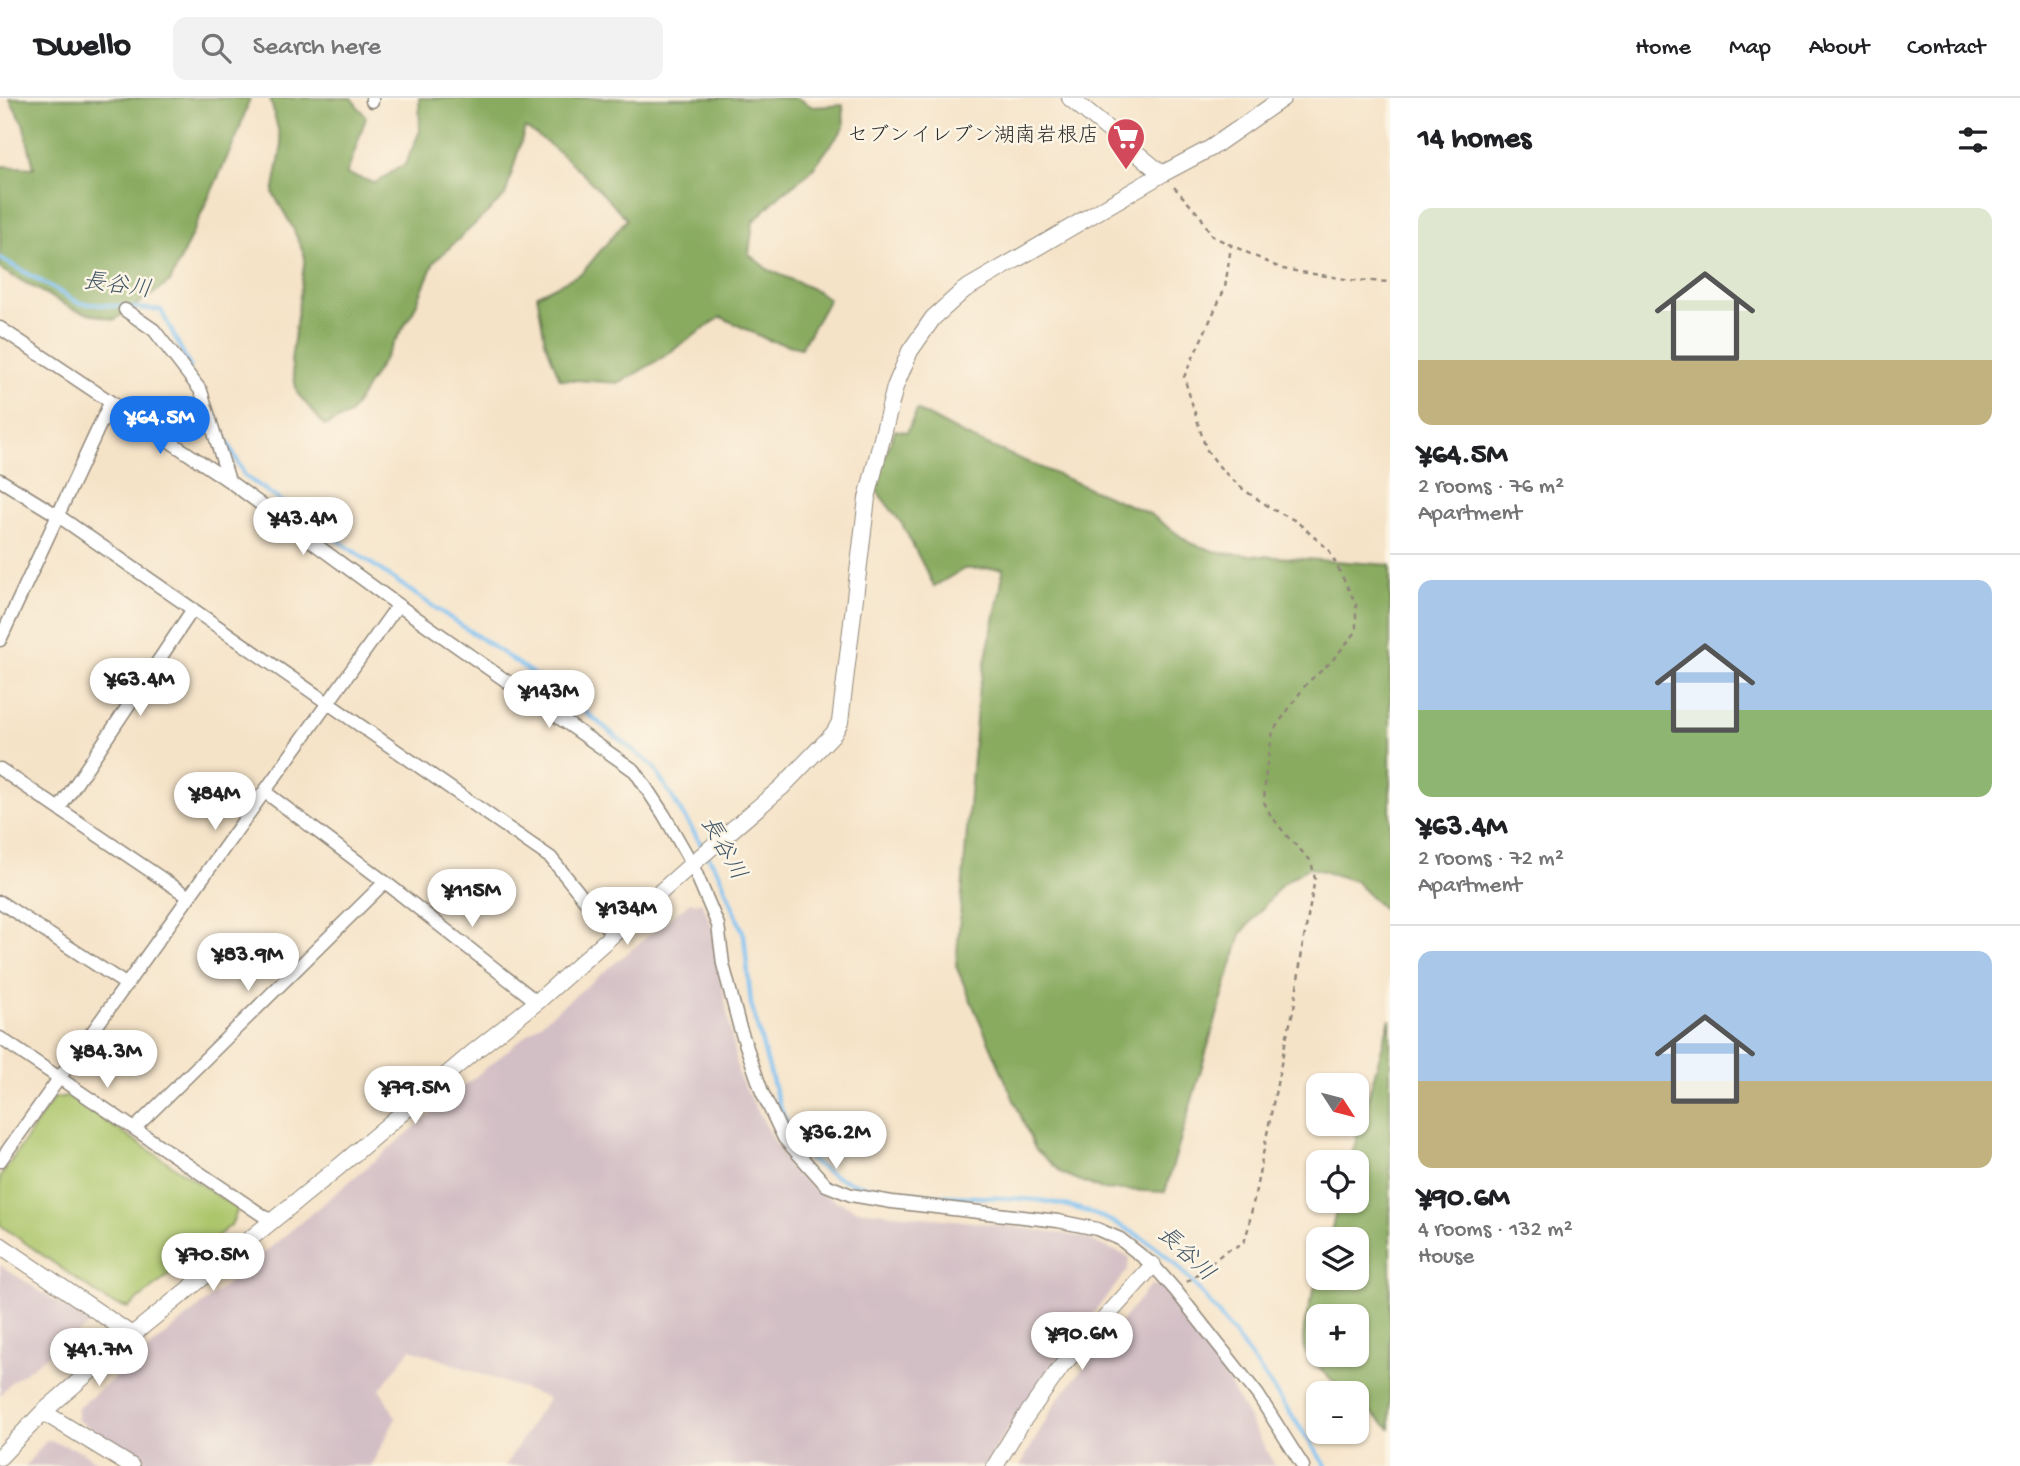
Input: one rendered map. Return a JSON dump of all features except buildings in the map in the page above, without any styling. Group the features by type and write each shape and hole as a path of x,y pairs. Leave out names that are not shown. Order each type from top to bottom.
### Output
{"street":[{"path":"1070,98 1162,174"},
{"path":"0,1457 43,1412 132,1335 537,1002 782,787 834,733 840,722 867,498 895,387 911,351 933,318 964,290 1211,148 1283,98"},
{"path":"125,310 154,330 201,391 229,481"},
{"path":"0,328 229,481 398,605 635,771 692,864 718,925 729,987 762,1093 784,1138 826,1185 851,1195 892,1202 1097,1228 1120,1239 1153,1265 1176,1291 1258,1395 1303,1466"},
{"path":"1,633 110,403"},
{"path":"0,481 57,515 551,858 612,935"},
{"path":"0,1161 398,605"},
{"path":"59,809 193,609"},
{"path":"0,769 189,897"},
{"path":"265,792 537,1002"},
{"path":"135,1128 385,882"},
{"path":"0,902 127,985"},
{"path":"0,1038 271,1220"},
{"path":"0,1244 132,1335"},
{"path":"995,1466 1021,1423 1061,1367 1153,1265"},
{"path":"43,1412 131,1466"}],"path":[{"path":"1162,174 1201,217 1212,236 1231,246 1282,269 1352,280 1390,282"},
{"path":"1176,1291 1226,1251 1244,1243 1294,1008 1315,879 1311,860 1286,835 1264,802 1266,769 1273,730 1307,683 1330,663 1356,632 1356,604 1329,550 1296,521 1244,490 1222,470 1206,449 1184,377 1225,288 1231,246"}],"shaded area":[{"path":"690,902 702,903 711,924 739,1076 789,1168 820,1193 857,1210 1010,1226 1083,1237 1129,1257 1128,1270 1049,1368 984,1466 505,1466 548,1398 411,1349 380,1389 396,1418 371,1466 153,1466 77,1420 78,1408 475,1077"},
{"path":"0,1265 91,1324 10,1383 0,1395"},
{"path":"1151,1285 1170,1287 1203,1336 1275,1466 1020,1466 1058,1399"},
{"path":"47,1440 79,1450 104,1466 25,1466"}],"green space":[{"path":"9,98 250,98 237,136 170,282 114,320 73,309 0,269 0,166 34,168 23,123"},
{"path":"270,98 351,98 366,117 347,174 375,183 406,163 420,131 419,98 797,98 813,107 843,105 844,128 809,173 781,194 753,222 749,254 767,269 829,299 801,348 768,340 721,317 620,383 560,379 545,341 537,295 582,273 627,219 566,158 525,128 505,196 434,262 413,312 350,414 325,426 297,393 291,361 305,257 293,228 273,193 282,145"},
{"path":"917,410 964,435 1150,514 1190,543 1220,553 1390,565 1390,924 1388,914 1355,881 1309,867 1282,884 1241,934 1165,1192 1101,1189 1063,1174 1035,1149 956,966 978,695 1003,568 964,569 934,586 902,524 873,486 895,430 907,432"},
{"path":"1390,1019 1390,1428 1369,1411 1369,1381 1334,1381 1318,1367 1369,1367 1369,1304 1310,1304 1314,1290 1369,1290 1369,1227 1332,1227 1336,1213 1369,1213 1369,1150 1353,1150 1357,1136 1369,1136 1369,1094"},
{"path":"68,1096 238,1209 231,1225 128,1308 109,1302 0,1225 0,1177 54,1098"},
{"path":"1306,1319 1306,1353 1303,1342"}],"waterway":[{"name":"長谷川","path":"0,258 79,303 161,310 190,367"},
{"name":"長谷川","path":"214,416 245,476 563,694 653,766 720,875 744,935 751,1004 779,1104 794,1141"},
{"name":"長谷川","path":"809,1159 835,1176 855,1184 902,1193 1045,1201 1086,1211 1126,1228 1161,1252 1204,1296 1265,1377 1326,1466"}],"place":[{"name":"セブンイレブン湖南岩根店","path":"1126,171"}]}
